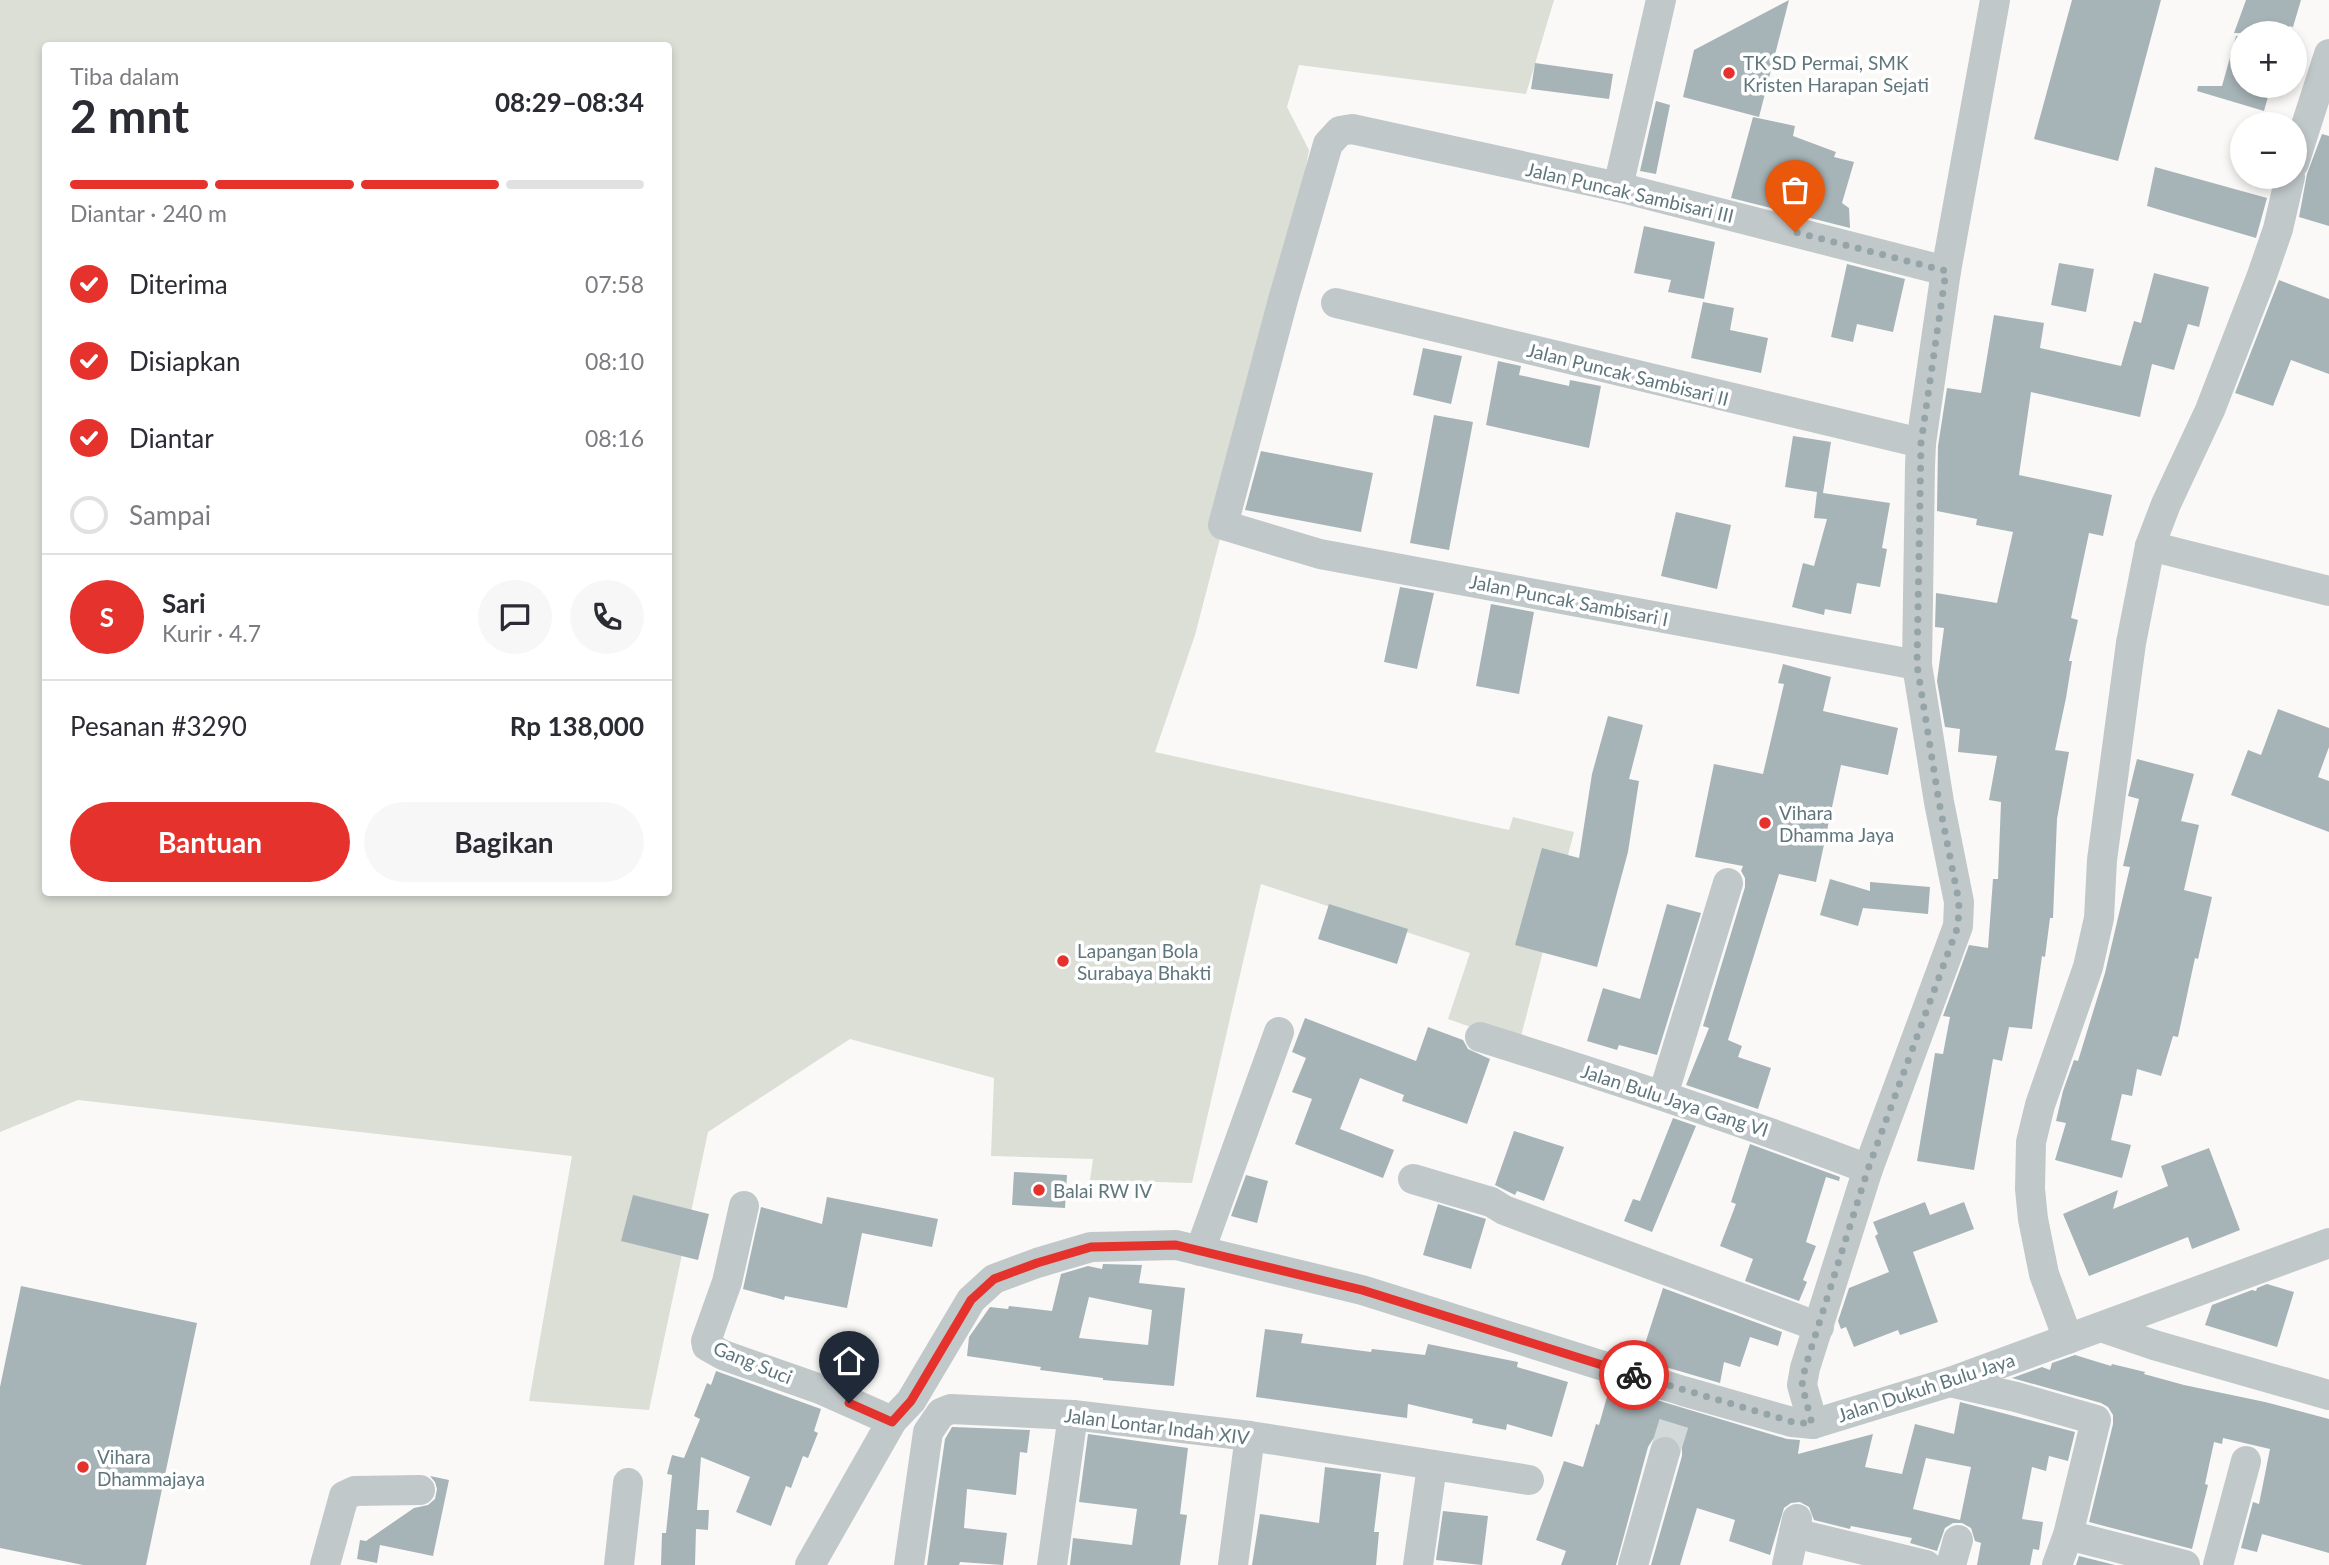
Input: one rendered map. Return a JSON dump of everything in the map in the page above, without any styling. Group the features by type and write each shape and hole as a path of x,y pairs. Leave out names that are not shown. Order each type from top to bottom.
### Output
{"street":[{"path":"1618,187 1661,0"},
{"path":"1812,1424 1802,1385 1819,1327 1868,1169 1958,926 1960,910 1917,665 1921,443 1946,271 1995,0"},
{"path":"2307,123 2329,54"},
{"name":"Jalan Puncak Sambisari III","path":"1223,525 1328,144 1340,131 1352,130 1618,187 1946,271"},
{"path":"2068,1339 2044,1274 2033,1219 2030,1189 2031,1142 2040,1105 2088,967 2099,918 2102,860 2131,643 2150,546 2166,504 2210,410 2261,278 2278,229 2287,189"},
{"name":"Jalan Puncak Sambisari II","path":"1336,303 1921,443"},
{"name":"Jalan Puncak Sambisari I","path":"1223,525 1320,554 1917,665"},
{"path":"2150,546 2329,591"},
{"path":"1663,1095 1728,883"},
{"path":"1200,1251 1279,1032"},
{"name":"Jalan Bulu Jaya Gang VI","path":"1480,1037 1765,1129 1868,1169"},
{"path":"1413,1179 1490,1202 1504,1210 1819,1327"},
{"name":"Gang Suci","path":"744,1206 727,1282 706,1341 707,1346 723,1355 820,1389 892,1422"},
{"name":"Jalan Dukuh Bulu Jaya","path":"810,1565 892,1422 911,1401 971,1300 994,1279 1091,1247 1176,1245 1362,1290 1681,1400 1812,1424 1950,1382 2329,1242"},
{"path":"2101,1327 2154,1345 2329,1395"},
{"path":"1950,1382 2016,1397 2096,1420 2068,1535 2057,1565"},
{"name":"Jalan Lontar Indah XIV","path":"909,1565 928,1432 941,1413 951,1409 1073,1415 1250,1436 1529,1480"},
{"path":"1052,1565 1073,1415"},
{"path":"1233,1565 1250,1436"},
{"path":"1633,1565 1665,1452"},
{"path":"2218,1565 2246,1461"},
{"path":"1418,1565 1432,1466"},
{"path":"619,1565 628,1483"},
{"path":"325,1565 344,1496 355,1491 420,1490"},
{"path":"1787,1565 1796,1526 1926,1565"},
{"path":"2068,1535 2185,1565"}],"shaded area":[{"path":"0,0 1554,0 1526,94 1299,65 1287,107 1309,150 1279,312 1195,635 1155,752 1509,830 1513,817 1574,832 1519,1044 1448,1019 1470,953 1261,884 1192,1183 1090,1180 1093,1159 991,1156 994,1078 850,1039 708,1132 649,1410 529,1401 572,1156 78,1100 0,1132"}],"building":[{"name":"TK SD Permai, SMK Kristen Harapan Sejati","path":"1789,0 1759,117 1683,97 1694,50"},
{"path":"2072,0 2161,0 2118,161 2034,139"},
{"path":"2246,0 2301,0 2295,21 2238,21"},
{"path":"2230,57 2230,98 2268,98 2264,111 2197,91 2198,86 2222,86"},
{"path":"1535,63 1613,74 1609,99 1531,89"},
{"path":"1656,101 1670,105 1656,174 1640,171"},
{"path":"1753,117 1795,126 1793,136 1836,152 1834,157 1854,162 1842,203 1849,208 1850,228 1731,198"},
{"path":"2322,134 2329,136 2329,226 2299,217 2304,189 2307,189 2307,174"},
{"path":"2155,167 2267,198 2256,238 2147,206"},
{"path":"1644,226 1715,242 1704,299 1668,292 1671,280 1634,273"},
{"path":"2059,263 2094,269 2086,312 2051,305"},
{"path":"1847,264 1905,279 1893,332 1857,324 1853,342 1831,337"},
{"path":"2154,273 2209,287 2199,327 2188,324 2174,370 2152,364 2140,417 2031,392 2019,475 2112,495 2103,536 2089,533 2071,618 2078,620 2055,750 2069,752 2057,819 2053,918 2050,918 2045,957 2042,956 2032,1029 2009,1027 2002,1061 1993,1059 1974,1170 1917,1161 1935,1053 1943,1054 1950,1017 1943,1016 1969,945 1988,948 1993,879 1998,879 2001,802 1989,800 1997,756 1958,752 1960,729 1945,727 1937,681 1944,628 1935,627 1936,593 1997,603 2013,532 1976,525 1977,519 1937,511 1938,446 1947,388 1981,393 1994,315 2044,323 2040,348 2121,366 2134,321 2141,323"},
{"path":"2279,280 2329,299 2329,374 2291,360 2273,406 2235,393"},
{"path":"1703,302 1734,308 1730,330 1768,338 1761,373 1691,358"},
{"path":"1423,348 1462,356 1451,404 1413,395"},
{"path":"1498,361 1521,366 1519,375 1569,386 1570,380 1601,386 1589,448 1486,425"},
{"path":"1434,415 1473,422 1449,550 1410,543"},
{"path":"1793,436 1831,442 1823,493 1890,503 1882,548 1887,549 1880,587 1857,583 1851,614 1825,609 1824,615 1792,607 1803,563 1814,566 1827,519 1814,518 1817,492 1785,487"},
{"path":"1261,451 1373,473 1361,532 1245,510"},
{"path":"1676,512 1731,525 1717,589 1661,576"},
{"path":"1400,587 1434,593 1417,669 1384,662"},
{"path":"1491,604 1534,612 1519,694 1476,686"},
{"path":"1783,664 1831,677 1823,711 1898,728 1888,775 1841,765 1816,882 1779,874 1728,1040 1742,1046 1738,1057 1771,1068 1758,1109 1686,1085 1709,1028 1703,1026 1745,887 1745,878 1741,871 1743,866 1695,857 1714,764 1763,774 1784,684 1778,683"},
{"path":"2278,709 2329,728 2329,747 2318,777 2329,781 2329,832 2231,795 2248,750 2261,755"},
{"path":"1608,716 1643,725 1629,779 1639,781 1628,852 1597,967 1515,945 1542,848 1579,858 1592,774"},
{"path":"2137,759 2194,774 2181,821 2199,825 2184,890 2212,897 2198,959 2195,958 2178,1037 2173,1036 2161,1076 2137,1069 2132,1096 2122,1094 2111,1140 2131,1145 2122,1178 2055,1160 2066,1123 2056,1121 2063,1091 2074,1060 2078,1061 2105,973 2130,867 2123,866 2139,799 2128,796"},
{"path":"1830,879 1870,891 1870,882 1930,887 1928,914 1863,908 1858,926 1820,915"},
{"path":"1329,904 1408,929 1397,964 1318,939"},
{"path":"1667,904 1701,913 1657,1055 1619,1045 1617,1050 1587,1041 1603,988 1640,999"},
{"path":"1305,1018 1416,1061 1428,1027 1463,1040 1468,1049 1490,1059 1467,1124 1402,1101 1404,1095 1360,1078 1340,1129 1394,1150 1383,1178 1295,1144 1312,1099 1292,1092 1306,1058 1292,1052"},
{"path":"1673,1118 1696,1126 1652,1232 1624,1221 1633,1199 1640,1201"},
{"path":"1514,1131 1564,1147 1544,1201 1517,1191 1515,1195 1495,1185"},
{"path":"1750,1144 1840,1177 1839,1181 1826,1177 1806,1242 1816,1246 1803,1280 1807,1282 1799,1301 1745,1281 1753,1259 1720,1246 1736,1204 1731,1202"},
{"path":"2209,1148 2240,1230 2192,1249 2188,1237 2089,1276 2063,1214 2118,1190 2113,1209 2168,1186 2161,1166"},
{"name":"Balai RW IV","path":"1014,1172 1067,1175 1065,1208 1012,1205"},
{"path":"1246,1175 1268,1181 1257,1223 1231,1216"},
{"path":"633,1195 709,1214 698,1260 621,1241"},
{"path":"827,1197 938,1219 932,1247 862,1233 847,1308 785,1296 784,1300 743,1289 761,1207 822,1224"},
{"path":"1925,1202 1930,1215 1964,1202 1974,1229 1913,1252 1938,1322 1900,1335 1898,1330 1854,1347 1846,1327 1841,1329 1838,1321 1849,1288 1889,1272 1875,1236 1878,1234 1873,1222"},
{"path":"1438,1204 1486,1219 1471,1269 1423,1255"},
{"path":"1103,1264 1142,1265 1139,1283 1185,1288 1174,1386 1103,1380 967,1356 969,1337 990,1307 1008,1309 1009,1306 1052,1311 1061,1274 1088,1266 1102,1269","holes":["1089,1297 1152,1310 1148,1345 1079,1338"]},
{"path":"2267,1284 2294,1292 2277,1347 2205,1325 2212,1305 2252,1290 2256,1291"},
{"name":"Vihara Dhammajaya","path":"21,1286 197,1323 146,1565 83,1565 0,1548 0,1387"},
{"path":"1663,1288 1782,1332 1778,1346 1750,1337 1740,1367 1724,1362 1720,1383 1645,1361 1648,1349 1644,1347"},
{"path":"1265,1329 1303,1334 1301,1343 1371,1352 1372,1349 1425,1355 1428,1344 1518,1362 1517,1367 1568,1382 1552,1437 1507,1424 1506,1430 1472,1423 1473,1419 1408,1404 1407,1418 1256,1397"},
{"path":"2075,1355 2111,1366 2112,1364 2145,1372 2144,1374 2184,1385 2329,1419 2329,1553 2262,1534 2257,1552 2241,1548 2253,1502 2259,1504 2270,1449 2223,1438 2222,1444 2214,1442 2205,1484 2208,1485 2192,1549 2089,1522 2113,1415 2108,1407 2101,1403 2012,1378 2042,1367 2050,1370 2052,1363"},
{"path":"716,1371 821,1409 814,1431 818,1433 808,1458 803,1456 791,1488 786,1486 771,1526 736,1512 750,1477 701,1457 697,1510 709,1510 708,1530 696,1529 695,1565 661,1565 662,1533 666,1533 672,1475 667,1474 672,1455 684,1458 700,1419 694,1416 707,1383 711,1385"},
{"path":"1610,1386 1787,1439 1800,1440 1798,1454 1873,1434 1865,1467 1902,1474 1915,1424 1954,1434 1960,1402 2075,1432 2068,1461 2049,1456 2046,1471 2032,1467 2022,1519 2043,1522 2039,1550 2033,1549 2030,1565 1977,1565 1981,1543 1975,1541 1971,1528 1962,1523 1953,1523 1945,1528 1937,1551 1910,1543 1912,1538 1851,1526 1850,1529 1814,1520 1809,1507 1800,1502 1791,1503 1784,1508 1770,1555 1729,1541 1735,1520 1697,1508 1680,1565 1651,1565 1682,1456 1682,1447 1677,1439 1661,1435 1653,1439 1648,1447 1616,1565 1561,1565 1566,1551 1536,1540 1564,1461 1583,1467 1596,1424 1599,1425","holes":["1926,1458 1971,1467 1960,1520 1913,1509"]},
{"path":"952,1427 1030,1430 1027,1453 1020,1452 1016,1495 967,1489 964,1528 1007,1533 1003,1565 960,1562 959,1565 927,1565 945,1439"},
{"path":"1088,1434 1188,1448 1180,1514 1187,1515 1180,1565 1070,1565 1073,1538 1132,1545 1137,1509 1079,1502"},
{"path":"1325,1467 1381,1474 1374,1532 1379,1532 1376,1565 1252,1565 1260,1514 1319,1523"},
{"path":"430,1476 449,1480 433,1556 380,1545 377,1563 357,1559 360,1540 366,1541 414,1508 428,1505 435,1499 437,1489"},
{"path":"1443,1511 1488,1516 1482,1565 1436,1560"},
{"path":"2079,1556 2115,1565 2076,1565"}],"tunnel":[{"path":"1665,1452 1678,1410"}],"way so far":[{"path":"1634,1375 1793,1422 1812,1424 1802,1385 1805,1368 1868,1169 1958,926 1959,902 1939,802 1917,665 1921,443 1946,271 1795,232"}],"place":[{"name":"TK SD Permai, SMK Kristen Harapan Sejati","path":"1729,73"},
{"name":"Vihara Dhamma Jaya","path":"1765,823"},
{"name":"Lapangan Bola Surabaya Bhakti","path":"1063,961"},
{"name":"Balai RW IV","path":"1039,1190"},
{"name":"Vihara Dhammajaya","path":"83,1467"}],"route":[{"path":"849,1403 892,1422 911,1401 971,1300 994,1279 1091,1247 1176,1245 1362,1290 1634,1375"}]}
